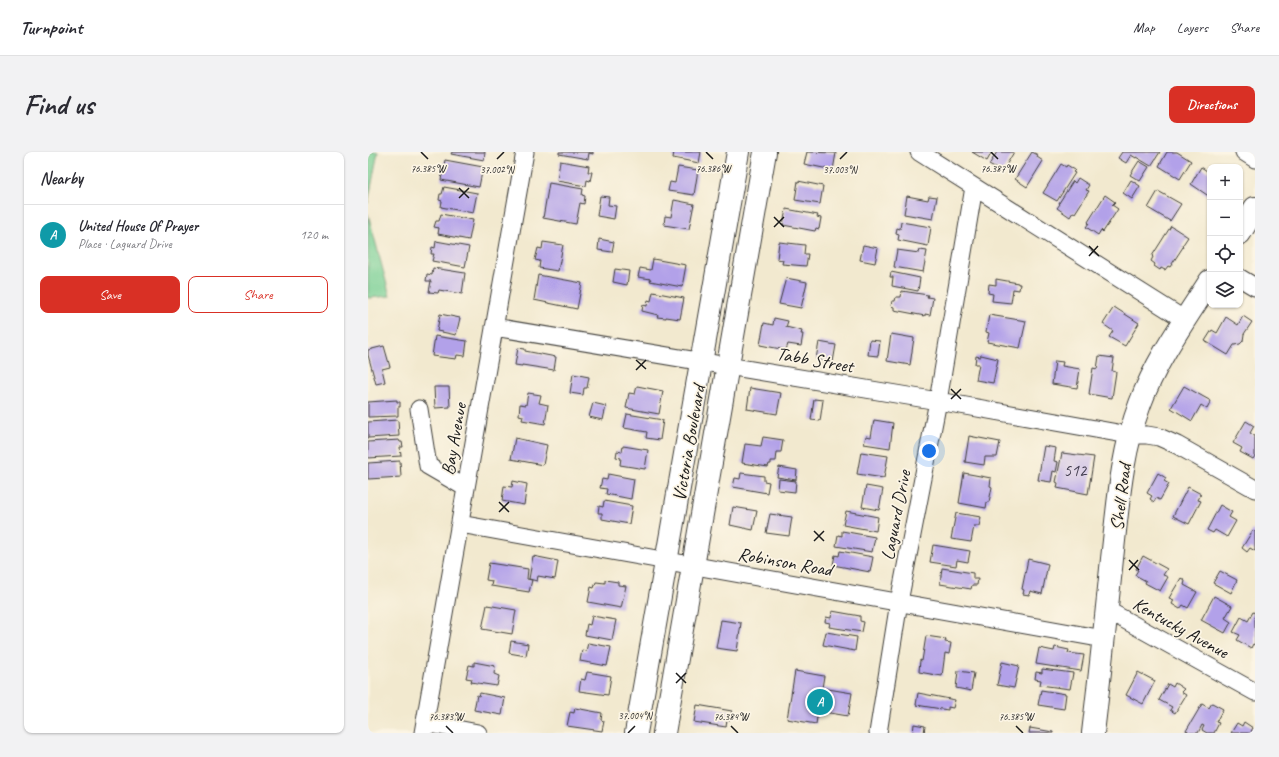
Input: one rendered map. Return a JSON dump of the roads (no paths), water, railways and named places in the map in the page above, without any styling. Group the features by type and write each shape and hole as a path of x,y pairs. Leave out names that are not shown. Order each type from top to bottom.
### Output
{"main road":[{"name":"Victoria Boulevard","path":"636,733 738,152"},
{"name":"Victoria Boulevard","path":"664,733 765,152"},
{"path":"1243,228 1255,208"},
{"name":"Shell Road","path":"1093,733 1118,507 1129,435 1151,378 1207,286"}],"street":[{"name":"Bay Avenue","path":"424,728 524,152"},
{"path":"920,152 1185,320"},
{"path":"1244,152 1255,159"},
{"name":"Laguard Drive","path":"878,733 899,602 938,401 974,187"},
{"path":"1243,280 1255,287"},
{"name":"Tabb Street","path":"494,327 938,401 1129,435 1159,437 1177,445 1255,489"},
{"path":"418,410 428,466 466,488"},
{"name":"Robinson Road","path":"460,524 667,562 1104,638"},
{"name":"Kentucky Avenue","path":"1107,610 1255,692"},
{"path":"424,728 478,733"}],"place":[{"name":"United House Of Prayer","path":"820,702"}]}
